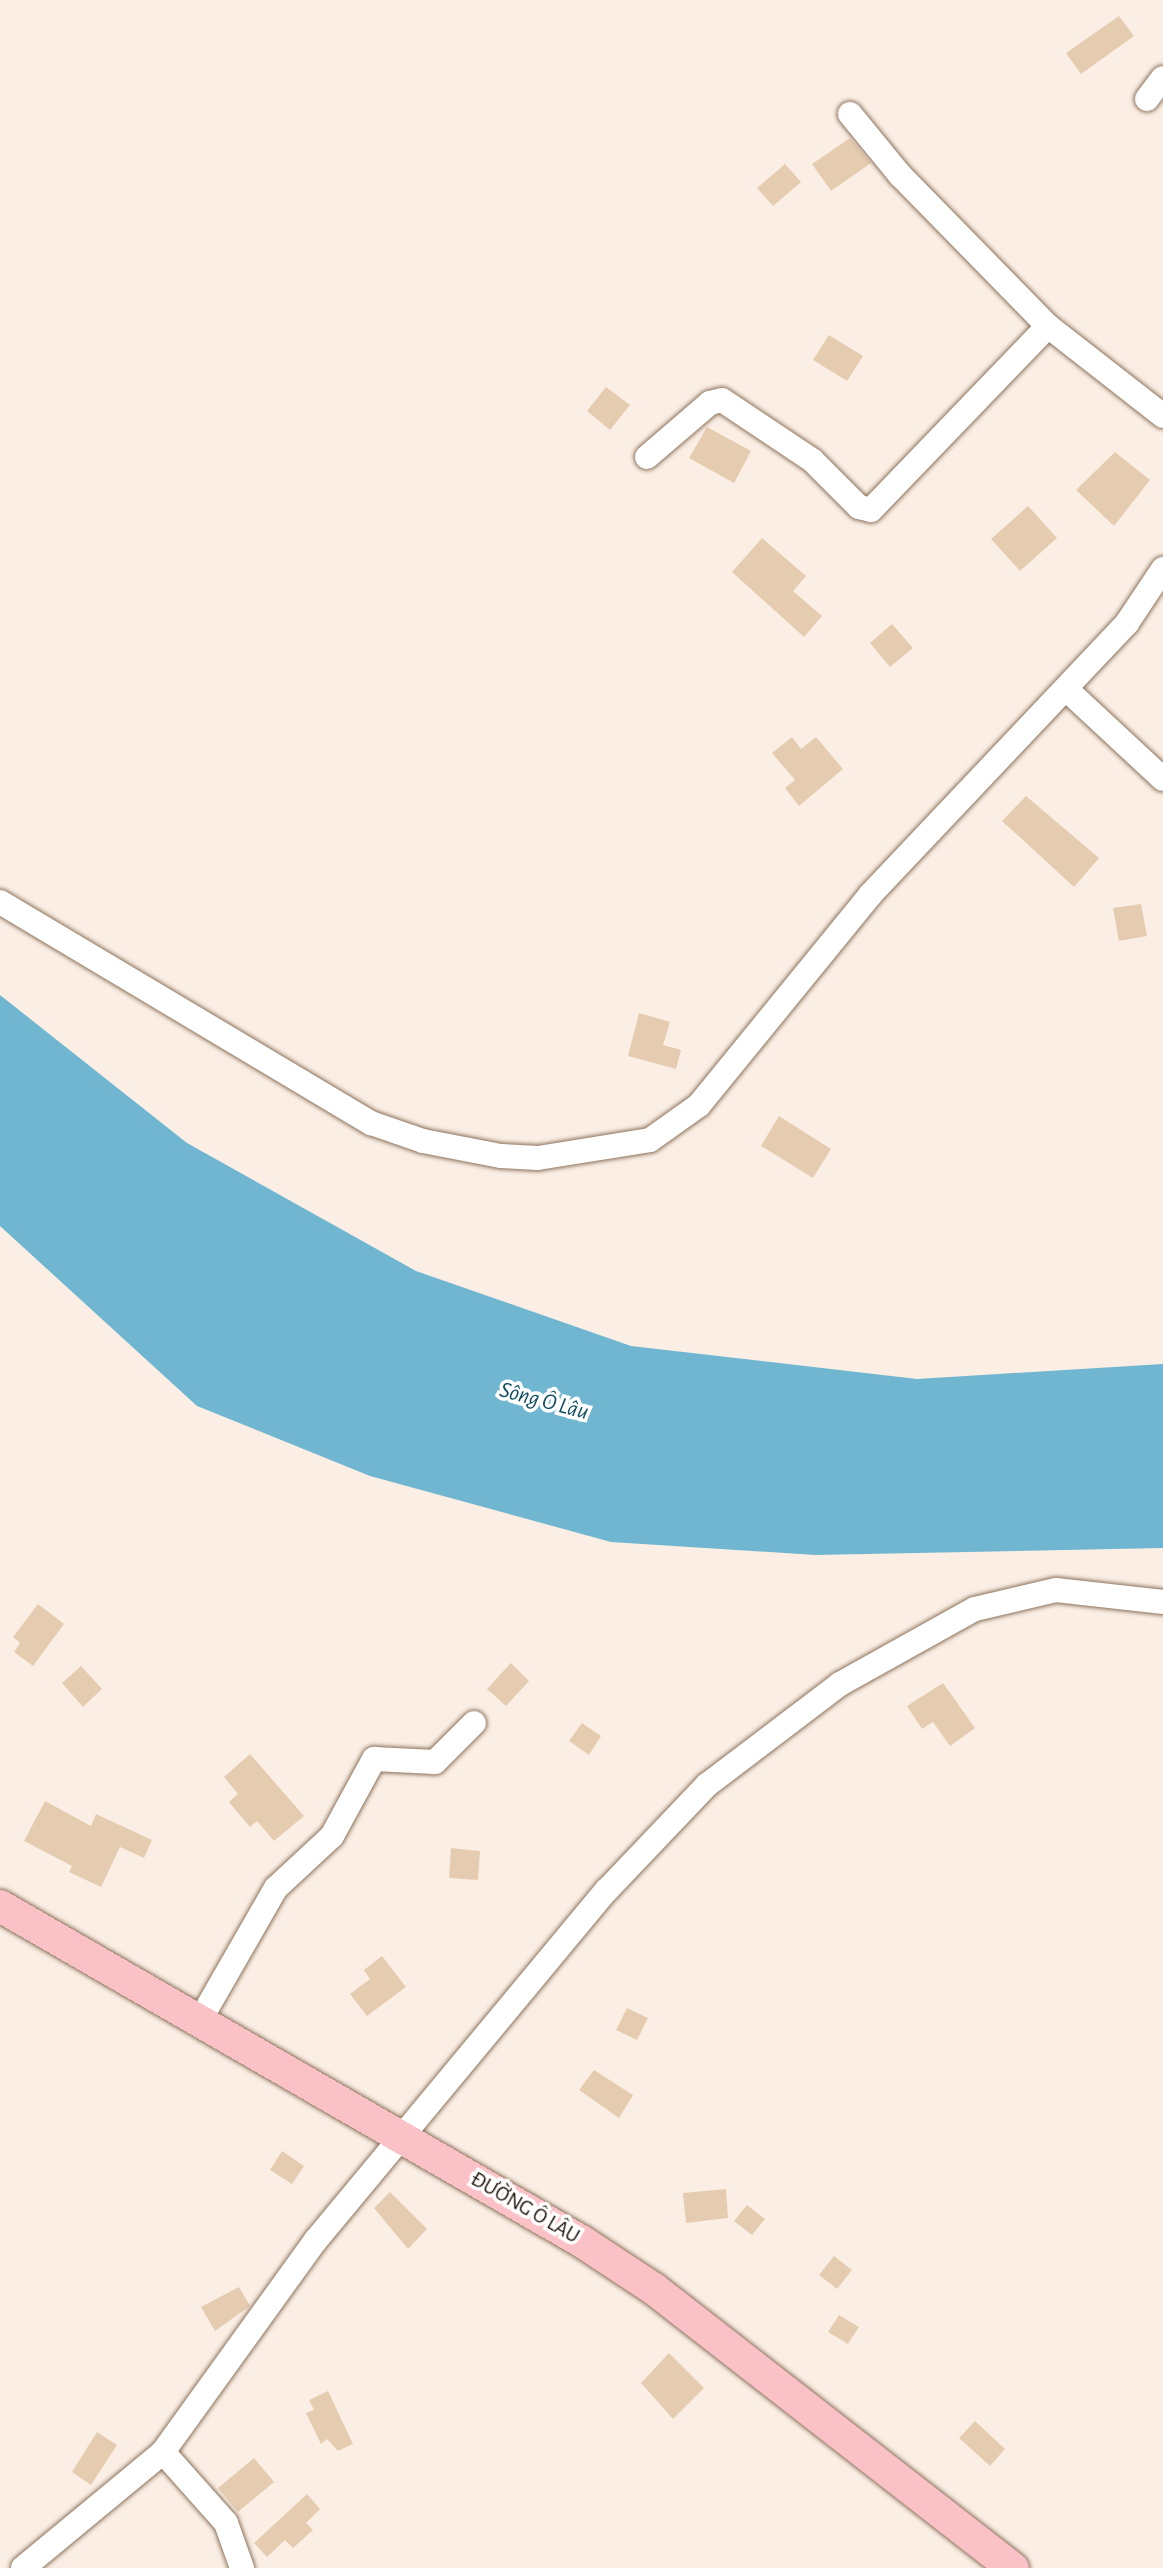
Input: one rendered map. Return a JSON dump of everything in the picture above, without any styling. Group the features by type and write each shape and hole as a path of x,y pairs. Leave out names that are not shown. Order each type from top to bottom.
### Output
{"main road":[{"name":"ĐƯỜNG Ô LÂU","path":"0,1906 404,2137 653,2289 1013,2568"}],"street":[{"path":"1147,99 1163,78"},
{"path":"850,114 900,175 1048,326 1163,416"},
{"path":"647,457 710,402 722,400 812,460 859,507 871,510 1048,326"},
{"path":"0,902 371,1123 423,1141 501,1156 618,1148 667,1132 699,1105 902,858 1127,624 1163,569"},
{"path":"1066,689 1163,779"},
{"path":"23,2568 163,2452 316,2240 658,1833 707,1785 830,1691 943,1624 1000,1599 1056,1590 1163,1602"},
{"path":"200,2020 276,1888 332,1836 374,1759 435,1762 474,1723"},
{"path":"163,2452 226,2523 242,2568"}],"water":[{"name":"Sông Ô Lâu","path":"0,995 187,1143 416,1271 631,1346 917,1379 1163,1364 1163,1548 815,1555 611,1542 370,1476 197,1406 0,1226"}],"building":[{"path":"1119,16 1134,36 1081,74 1066,53"},
{"path":"850,138 871,163 831,191 812,164"},
{"path":"785,164 801,182 773,206 757,188"},
{"path":"829,335 863,356 847,381 813,360"},
{"path":"606,387 630,405 610,430 587,411"},
{"path":"707,427 751,451 734,483 689,458"},
{"path":"1115,452 1150,480 1114,526 1076,490"},
{"path":"1028,506 1057,538 1020,571 991,539"},
{"path":"762,538 806,576 793,591 822,616 804,637 732,572"},
{"path":"892,624 913,648 890,667 870,643"},
{"path":"792,737 801,749 816,737 843,769 799,806 785,788 795,780 772,753"},
{"path":"1026,796 1099,858 1074,887 1002,821"},
{"path":"1141,904 1147,936 1119,941 1113,908"},
{"path":"639,1013 670,1022 663,1045 681,1050 676,1069 628,1056"},
{"path":"779,1116 831,1149 813,1178 761,1146"},
{"path":"38,1604 64,1624 33,1666 14,1652 20,1643 13,1637"},
{"path":"511,1663 529,1681 506,1706 487,1689"},
{"path":"81,1666 102,1689 83,1707 62,1683"},
{"path":"943,1683 975,1728 950,1746 933,1722 922,1729 907,1706"},
{"path":"582,1723 601,1736 589,1755 569,1741"},
{"path":"250,1754 304,1816 274,1841 257,1821 250,1827 229,1802 238,1794 224,1777"},
{"path":"45,1801 91,1826 96,1814 152,1840 144,1858 120,1847 101,1887 69,1872 72,1866 24,1841"},
{"path":"451,1848 480,1851 478,1880 449,1878"},
{"path":"382,1956 406,1987 367,2016 350,1994 370,1979 364,1970"},
{"path":"627,2008 648,2018 637,2040 616,2030"},
{"path":"594,2070 633,2095 619,2118 579,2090"},
{"path":"282,2151 304,2166 292,2184 270,2170"},
{"path":"726,2189 728,2218 686,2223 683,2193"},
{"path":"390,2192 427,2229 408,2249 374,2208"},
{"path":"747,2205 765,2219 752,2235 734,2221"},
{"path":"834,2256 852,2270 837,2289 819,2275"},
{"path":"239,2287 250,2306 215,2331 201,2307"},
{"path":"839,2315 859,2327 848,2344 828,2332"},
{"path":"669,2353 704,2388 673,2419 641,2383"},
{"path":"328,2391 353,2444 338,2451 327,2439 321,2444 306,2413 314,2410 309,2400"},
{"path":"975,2421 1005,2449 990,2466 959,2438"},
{"path":"97,2432 117,2445 91,2485 72,2472"},
{"path":"254,2458 274,2482 238,2512 218,2488"},
{"path":"307,2494 320,2509 306,2523 313,2530 293,2548 285,2540 267,2557 254,2543"}]}
